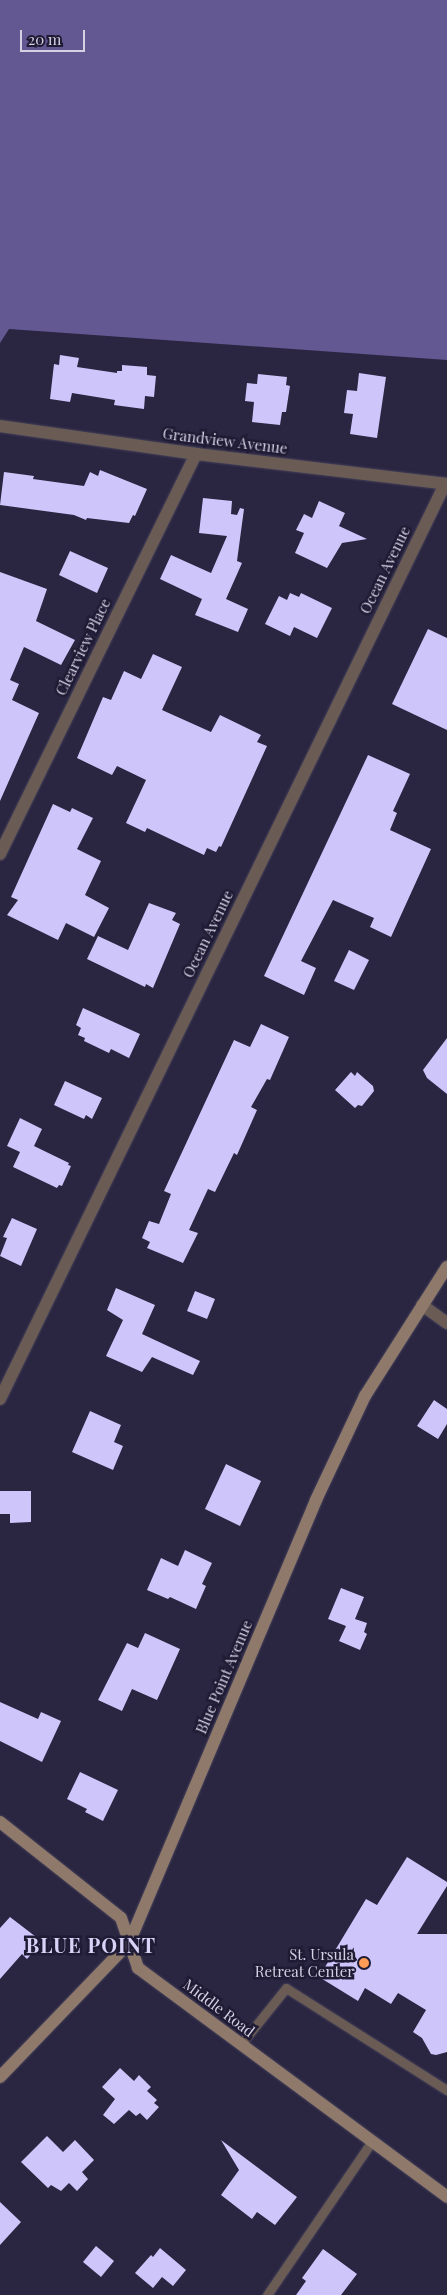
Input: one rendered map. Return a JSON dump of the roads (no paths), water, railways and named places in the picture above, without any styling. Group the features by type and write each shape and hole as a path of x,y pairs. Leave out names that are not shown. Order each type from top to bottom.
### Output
{"street":[{"name":"Grandview Avenue","path":"0,426 196,454 446,484"},
{"name":"Clearview Place","path":"0,854 196,454"},
{"name":"Ocean Avenue","path":"0,1399 446,484"},
{"name":"Blue Point Avenue","path":"0,2077 129,1943 320,1491 365,1396 447,1267"},
{"path":"422,1305 447,1323"},
{"name":"Middle Road","path":"0,1822 121,1918 138,1968 447,2197"}],"lane":[{"path":"241,2044 286,1988 447,2090"},
{"path":"267,2295 372,2141"}],"place":[{"name":"St. Ursula Retreat Center","path":"364,1963"}],"district":[{"name":"BLUE POINT","path":"91,1944"}]}
